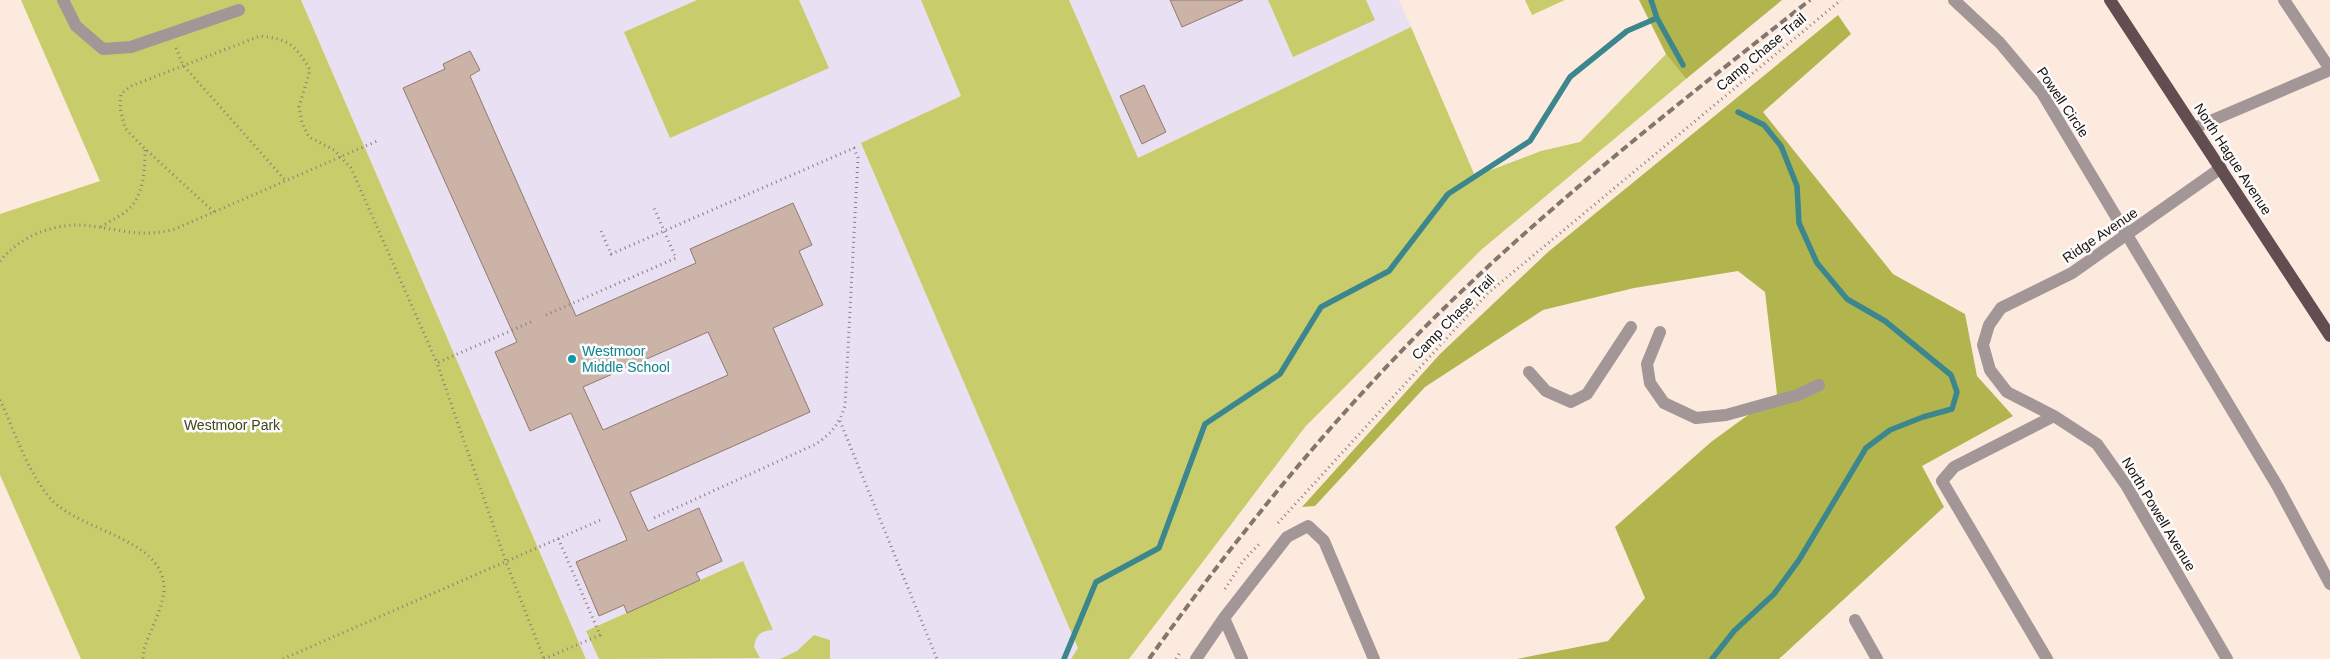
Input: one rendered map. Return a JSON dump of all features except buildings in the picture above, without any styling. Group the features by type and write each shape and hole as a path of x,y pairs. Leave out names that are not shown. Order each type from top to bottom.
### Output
{"main road":[{"name":"North Hague Avenue","path":"2110,0 2330,336"}],"street":[{"path":"64,0 76,26 102,49 131,47 239,10"},
{"name":"Powell Circle","path":"1954,0 2000,43 2042,94 2278,488 2330,584"},
{"path":"2194,128 2330,70 2284,0"},
{"name":"Ridge Avenue","path":"1983,345 1989,325 2001,308 2072,273 2221,168"},
{"path":"1529,372 1546,391 1571,402 1587,394 1630,327"},
{"path":"1660,332 1648,364 1650,383 1664,403 1696,418 1735,412 1798,395 1819,385"},
{"name":"North Powell Avenue","path":"1983,345 1990,370 2006,392 2054,416 2097,444 2126,485 2227,659"},
{"path":"2047,659 1942,481 1954,467 2054,416"},
{"path":"1196,659 1224,618 1287,537 1308,526 1324,541 1374,659"},
{"path":"1224,618 1242,659"},
{"path":"1855,620 1877,659"}],"path":[{"name":"Camp Chase Trail","path":"1276,525 1488,293 1841,0"},
{"path":"171,34 183,65 286,181"},
{"path":"214,212 145,149 125,128 120,108 121,94 131,86 260,36 281,38 294,47 310,70 298,108 309,137 334,150 351,168 437,363 506,562 544,659 600,634 558,538"},
{"path":"0,260 14,247 39,232 72,225 101,227 126,233 155,234 175,229 377,141"},
{"path":"601,231 611,254 854,148 858,158 845,406 840,420 830,435 816,444 654,518"},
{"path":"101,227 131,206 141,186 145,165 145,149"},
{"path":"546,315 676,258 654,208"},
{"path":"437,363 531,322"},
{"path":"0,400 36,479 50,498 68,514 143,550 154,560 161,574 164,592 144,649 143,659"},
{"path":"840,420 937,659"},
{"path":"283,659 602,518"},
{"path":"1223,591 1243,561 1263,540"},
{"path":"1176,659 1186,644"}],"shaded area":[{"path":"301,0 921,0 961,96 861,143 1079,648 1071,659 586,659"},
{"path":"1069,0 1399,0 1411,27 1138,158"},
{"path":"1639,0 1782,0 1686,79 1666,54"},
{"path":"1838,15 1851,34 1763,112 1893,274 1965,314 1977,376 2013,416 1922,466 1944,507 1779,659 1517,659 1608,641 1645,598 1615,527 1711,442 1777,394 1765,292 1738,271 1634,288 1543,310 1425,387 1315,506 1302,507 1440,354 1548,252"}],"green space":[{"name":"Westmoor Park","path":"21,0 301,0 586,659 81,659 0,475 0,214 100,181"},
{"path":"697,0 799,0 829,68 670,138 624,32"},
{"path":"921,0 1069,0 1138,158 1411,27 1475,176 1541,151 1580,142 1666,54 1686,79 1481,250 1305,427 1129,659 1071,659 1078,648 861,143 961,96"},
{"path":"1268,0 1366,0 1375,20 1293,57"},
{"path":"1525,0 1565,0 1532,15"},
{"path":"743,561 773,630 762,632 756,639 754,647 760,658 599,659 586,631"},
{"path":"814,635 830,640 830,659 780,659 797,651"}],"waterway":[{"path":"1651,0 1657,18 1683,65"},
{"path":"1064,659 1096,582 1159,548 1205,424 1280,374 1321,307 1389,271 1448,194 1530,141 1570,77 1627,31 1657,18"},
{"path":"1712,659 1734,631 1774,594 1799,560 1866,448 1890,430 1923,417 1952,409 1957,392 1951,375 1885,321 1847,299 1817,263 1799,223 1797,186 1781,146 1764,125 1738,112"}],"railway":[{"path":"1149,659 1214,571 1282,485 1354,402 1429,323 1520,238 1615,156 1810,0"}],"place":[{"name":"Westmoor Middle School","path":"572,359"}]}
